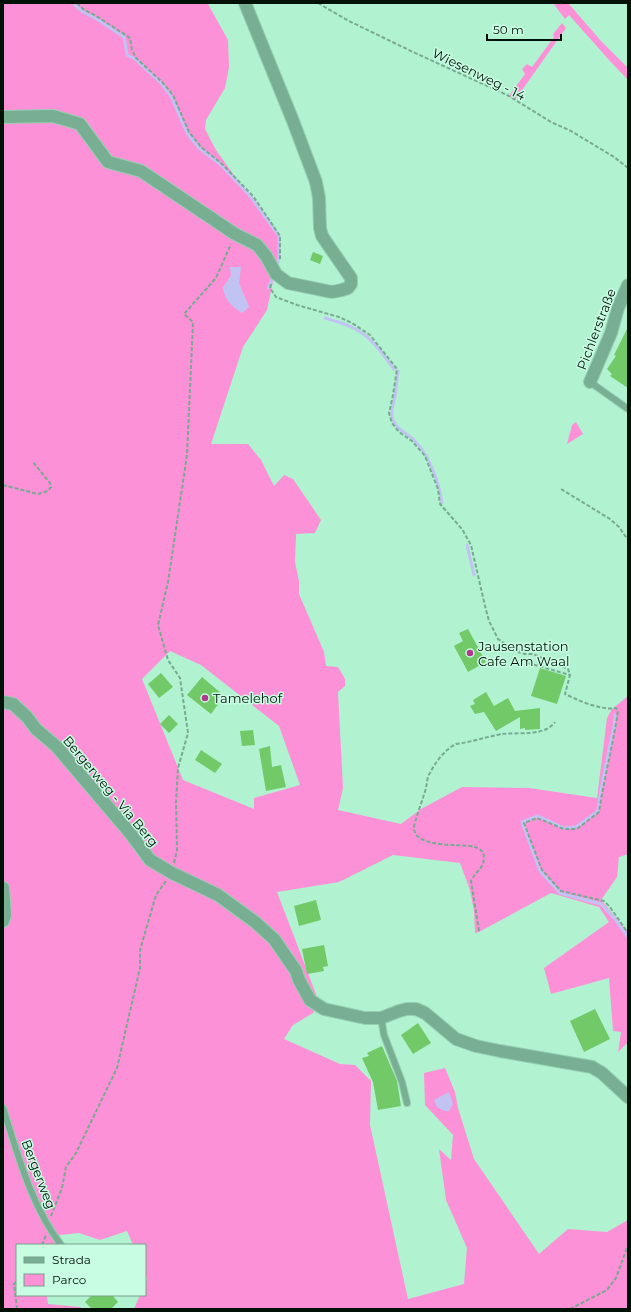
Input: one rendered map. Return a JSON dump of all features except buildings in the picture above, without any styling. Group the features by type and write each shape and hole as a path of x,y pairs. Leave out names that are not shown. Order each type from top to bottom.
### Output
{"street":[{"path":"3,118 54,116 80,124 108,162 141,171 235,234 257,245 266,256 276,274 288,283 332,292 348,288 351,284 351,278 322,236 320,228 320,198 316,182 245,3"},
{"name":"Pichlerstraße","path":"590,382 611,332 615,307 628,285"},
{"name":"Bergerweg - Via Berg","path":"3,702 13,704 27,717 36,729 57,747 130,833 150,860 172,873 218,895 236,907 265,931 274,940 296,971 299,980 310,1000 324,1009 365,1018 381,1018 399,1011 416,1009 425,1013 456,1039 476,1046 592,1067 628,1097"},
{"path":"3,888 5,915 3,921"}],"lane":[{"path":"590,382 628,409"},
{"path":"381,1018 384,1035 402,1082 407,1103"},
{"name":"Bergerweg","path":"3,1108 33,1194 49,1229 60,1244"}],"path":[{"path":"77,3 83,9 130,38 132,50 136,58 162,82 173,95 188,132 201,147 222,164 253,196 280,236 280,257 276,274 270,288 276,297 352,323 370,335 392,362 396,369 389,413 392,423 399,432 412,441 425,456 438,489 440,504 462,529 471,545 485,606 498,639 515,651 525,654 533,654 568,669 570,675 565,694 575,699 603,707 612,709 616,708 618,711 599,812 577,829 564,829 537,818 524,823 542,870 562,891 604,901 628,933"},
{"name":"Wiesenweg - 14","path":"318,3 349,21 509,96 551,122 571,131 614,157 628,168"},
{"path":"42,1244 49,1229 52,1213 62,1188 66,1167 76,1153 117,1068 140,968 140,950 156,894 172,873 177,850 176,802 178,768 188,733 180,678 168,660 158,625 168,582 187,455 193,322 184,314 216,278 235,234"},
{"path":"3,485 38,494 48,491 51,487 50,483 33,462"},
{"path":"562,489 610,519 619,527 628,540"},
{"path":"528,663 570,675"},
{"path":"480,931 471,881 485,858 483,852 477,847 445,845 428,842 421,839 416,834 414,829 414,824 423,800 429,774 450,747 456,744 503,734 538,731 552,726 555,722"},
{"path":"570,1309 607,1290 616,1278 628,1245"},
{"path":"16,1282 14,1284 17,1309"}],"green space":[{"path":"3,3 232,3 208,4 228,40 229,67 225,88 206,120 205,129 216,150 278,237 278,257 267,310 243,347 211,444 248,444 261,460 274,486 284,475 293,479 321,520 315,533 296,534 295,562 299,581 299,594 324,652 326,666 338,667 345,679 345,686 338,692 343,788 338,810 401,824 421,809 462,787 529,788 597,798 607,718 612,709 628,696 628,854 619,857 617,877 601,900 628,932 628,1042 618,1052 621,1032 613,1031 609,978 551,994 544,968 609,922 599,907 551,893 475,933 474,911 470,890 460,863 393,855 339,882 277,892 319,1002 313,1013 293,1025 284,1039 340,1064 355,1065 371,1081 370,1125 408,1299 464,1284 467,1248 446,1200 439,1149 451,1160 453,1135 425,1105 424,1073 445,1068 455,1092 458,1108 474,1159 539,1254 568,1229 607,1232 628,1220 628,1309 134,1309 140,1296 146,1296 146,1244 133,1244 127,1231 100,1240 79,1233 60,1235 57,1244 16,1244 16,1296 47,1296 48,1304 80,1307 82,1309 3,1309","holes":["231,276 239,284 249,307 223,288","170,651 201,665 279,726 300,785 254,798 254,809 183,780 142,679"]},
{"path":"553,3 568,3 601,41 628,68 628,80 569,15 565,19"},
{"path":"562,23 566,28 515,100 509,96 525,74 522,69 527,64 532,67 554,37 553,34"},
{"path":"576,422 583,434 567,444 572,425"}],"water":[{"path":"230,267 241,267 239,284 249,307 242,313 230,303 225,296 223,288 231,276"},
{"path":"449,1092 453,1104 449,1111 444,1111 437,1107 434,1100"}],"waterway":[{"path":"75,3 75,5 83,12 124,37 127,55 135,59 161,83 171,96 187,133 199,148 221,165 251,197 279,236 279,257 277,266"},
{"path":"268,288 274,275"},
{"path":"325,318 346,325 361,333 378,347 394,369"},
{"path":"398,371 392,417 396,426 413,439 424,452 436,477 442,503"},
{"path":"467,545 474,575"},
{"path":"615,715 598,811 576,827 564,828 538,816 522,822 540,871 560,893 601,904 615,919 628,937"}],"place":[{"name":"Jausenstation Cafe Am Waal","path":"470,653"},
{"name":"Tamelehof","path":"205,698"}]}
